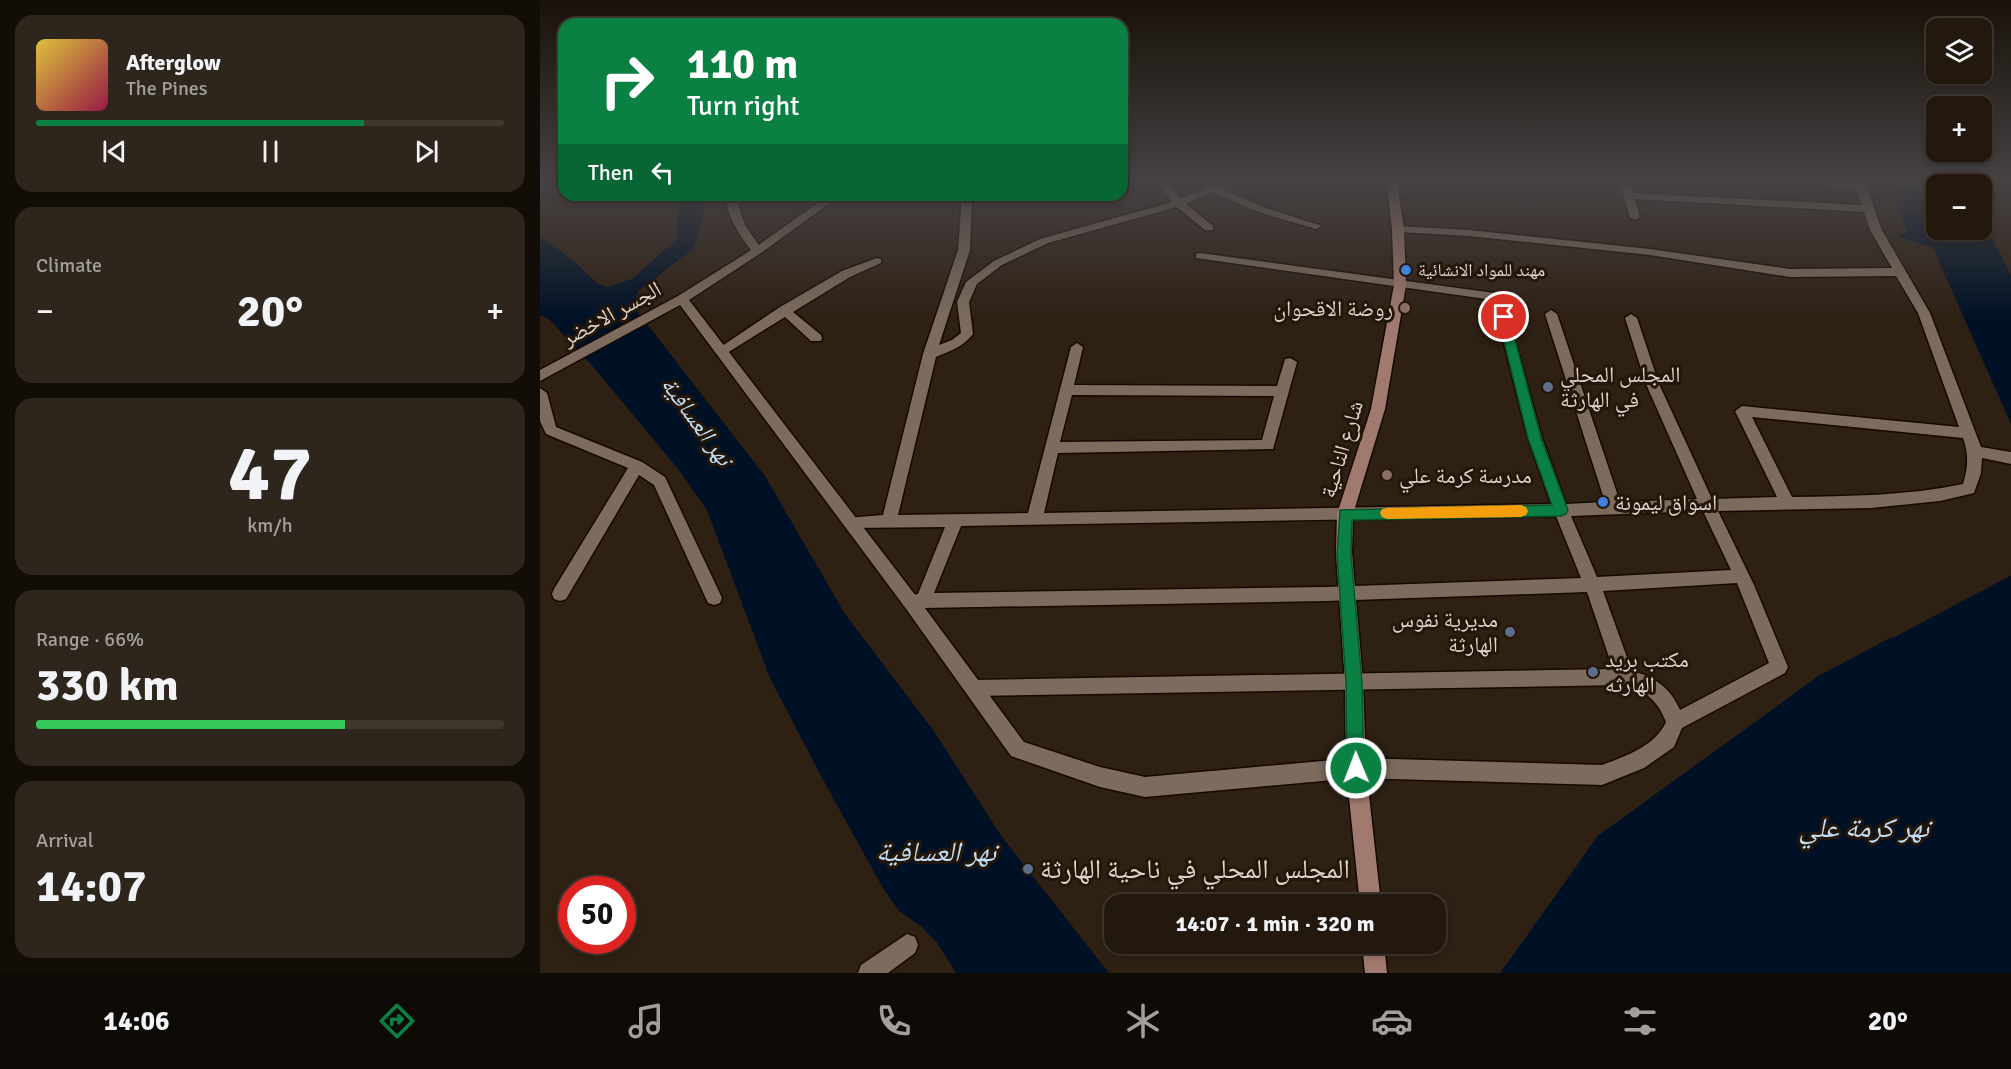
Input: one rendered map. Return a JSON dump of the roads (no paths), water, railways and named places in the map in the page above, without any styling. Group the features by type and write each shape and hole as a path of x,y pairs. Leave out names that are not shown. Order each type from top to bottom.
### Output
{"main road":[{"name":"شارع الناحية","path":"1369,894 1356,768 1354,682 1346,594 1345,514 1378,410 1400,285 1398,229"},
{"path":"1374,954 1376,973"}],"street":[{"path":"739,228 757,251"},
{"name":"الجسر الاخضر","path":"540,376 682,298 789,228"},
{"path":"889,521 930,354 964,250 965,228"},
{"path":"930,354 957,344 967,334 963,302 972,282 998,263 1044,241 1083,228"},
{"path":"851,522 1788,505 1871,502 1940,495 1969,489 1974,473 1975,451 1924,313 1875,228"},
{"path":"1398,229 1469,233 1650,252 1790,273 1902,272"},
{"path":"1200,256 1498,297 1535,438 1561,510 1593,586 1625,677"},
{"path":"722,351 784,310 846,274 877,261"},
{"path":"682,298 851,522 917,601 973,688 1018,748 1100,777 1144,787 1356,768 1602,775 1637,761 1667,741 1675,722 1669,701 1643,682 1625,677 973,688"},
{"path":"784,310 816,338"},
{"path":"1551,314 1614,508"},
{"path":"1631,318 1643,363 1706,505 1742,576 1779,668 1675,722"},
{"path":"1034,520 1077,347"},
{"path":"1052,448 1268,445 1290,362"},
{"path":"1066,390 1281,391"},
{"path":"540,393 545,417 551,430 637,466 660,481 714,598"},
{"path":"1788,505 1742,411 1968,433"},
{"path":"1975,451 2011,458"},
{"path":"560,594 637,466"},
{"path":"917,601 954,521"},
{"path":"917,601 1346,594 1593,586 1742,576"},
{"path":"870,973 907,945"}],"water":[{"name":"نهر العسافية","path":"677,228 700,228 694,248 639,291 633,306 765,476 845,614 933,730 1002,837 1109,973 956,973 938,944 922,927 899,911 883,888 770,678 707,510 678,469 590,363 550,320 540,315 540,236 575,262 598,284 608,287 632,279 677,239"},
{"path":"1906,228 1926,228 1926,240 1992,238 2011,275 2011,424 1933,248 1897,236 1907,232"},
{"name":"نهر كرمة علي","path":"2011,578 2011,973 1504,973 1600,838 1821,678"}],"waterway":[{"path":"1890,642 2011,578"},
{"path":"1504,973 1600,838 1821,678 1893,640"}],"place":[{"name":"مهند للمواد الانشائية","path":"1406,270"},
{"name":"روضة الاقحوان","path":"1405,308"},
{"name":"المجلس المحلي في الهارثة","path":"1548,387"},
{"name":"مدرسة كرمة علي","path":"1387,475"},
{"name":"اسواق ليمونة","path":"1603,502"},
{"name":"مديرية نفوس الهارثة","path":"1510,632"},
{"name":"مكتب بريد الهارثه","path":"1593,672"},
{"name":"المجلس المحلي في ناحية الهارثة","path":"1028,869"}]}
